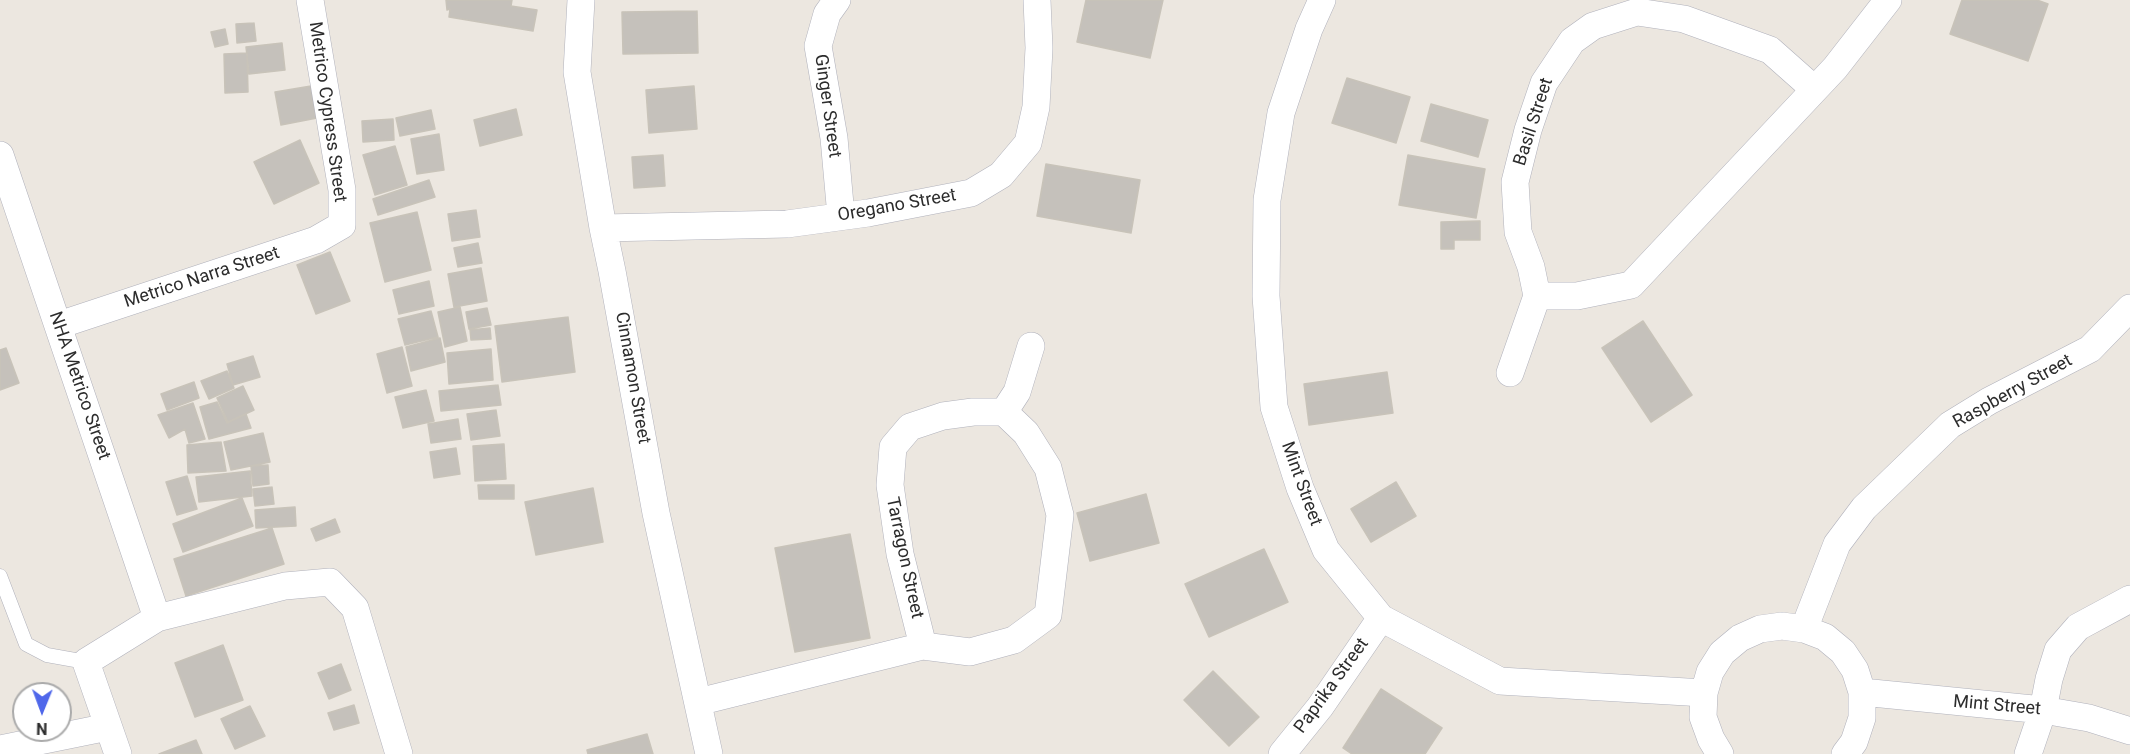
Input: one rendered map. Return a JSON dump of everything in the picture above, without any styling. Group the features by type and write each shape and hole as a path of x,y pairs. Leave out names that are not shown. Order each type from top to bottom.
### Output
{"street":[{"name":"Metrico Cypress Street","path":"310,0 342,190 342,225"},
{"name":"Cinnamon Street","path":"580,0 577,72 603,228 656,513 709,754"},
{"name":"Ginger Street","path":"837,0 827,14 818,46 834,138 841,216"},
{"name":"Oregano Street","path":"603,228 787,224 971,193 1001,175 1028,143 1036,107 1039,48 1037,0"},
{"name":"Mint Street","path":"1322,0 1309,29 1281,113 1267,200 1266,296 1274,407 1300,488 1326,550 1381,618 1500,681 1704,693"},
{"path":"1510,373 1537,296 1577,296 1632,285 1835,68 1888,0"},
{"name":"Basil Street","path":"1537,296 1531,267 1518,232 1515,182 1528,130 1544,83 1572,41 1593,26 1638,6 1770,50 1814,89"},
{"name":"NHA Metrico Street","path":"0,155 157,618"},
{"name":"Metrico Narra Street","path":"59,325 316,240 342,225"},
{"name":"Raspberry Street","path":"1804,629 1837,544 1864,508 1950,425 1989,401 2090,350 2130,308"},
{"path":"698,702 924,646 970,652 1014,640 1048,615 1060,515 1048,468 1026,433 1004,412 1017,392 1031,346"},
{"name":"Tarragon Street","path":"924,646 900,554 890,485 893,447 910,427 943,416 1004,412"},
{"path":"118,754 86,662 157,618 285,586 330,582 355,609 399,754"},
{"path":"2028,754 2043,710 2058,650 2078,627 2130,599"},
{"name":"Paprika Street","path":"1282,754 1320,707 1381,618"},
{"path":"1720,754 1711,740 1703,717 1704,693 1710,672 1722,653 1740,638 1760,629 1782,626 1804,629 1825,637 1842,652 1855,670 1862,692 1862,718 1854,742 1845,754"},
{"name":"Mint Street","path":"1862,692 2043,710 2088,718 2130,731"},
{"path":"0,749 108,728"}],"lane":[{"path":"0,576 26,644 47,655 86,662"}],"building":[{"path":"446,0 512,0 511,6 537,10 533,31 449,17 450,9 447,10"},
{"path":"1086,0 1163,0 1150,58 1077,42"},
{"path":"1962,0 2037,0 2048,4 2028,61 1950,34"},
{"path":"697,11 698,53 623,54 622,12"},
{"path":"254,23 256,41 237,43 236,24"},
{"path":"225,29 228,44 215,47 211,32"},
{"path":"282,43 285,70 249,74 246,47"},
{"path":"247,53 248,92 225,93 224,54"},
{"path":"1347,78 1410,97 1396,143 1332,123"},
{"path":"311,86 317,118 281,125 275,92"},
{"path":"694,86 697,129 649,133 646,90"},
{"path":"1431,104 1488,120 1478,157 1421,141"},
{"path":"516,109 522,135 480,146 474,120"},
{"path":"431,110 435,129 400,136 396,118"},
{"path":"393,119 394,140 363,142 362,121"},
{"path":"439,134 444,170 417,174 411,139"},
{"path":"300,140 319,183 274,204 254,162"},
{"path":"395,146 407,185 375,195 363,155"},
{"path":"663,155 665,186 634,188 632,157"},
{"path":"1408,155 1485,169 1476,218 1399,205"},
{"path":"1046,164 1140,180 1131,233 1037,216"},
{"path":"429,180 435,197 378,215 373,199"},
{"path":"476,210 480,237 452,241 448,214"},
{"path":"417,212 431,270 385,282 370,223"},
{"path":"1480,221 1480,240 1454,240 1454,249 1441,249 1441,222"},
{"path":"478,243 482,263 458,267 454,248"},
{"path":"330,252 350,301 316,314 297,265"},
{"path":"481,268 487,301 454,307 448,274"},
{"path":"429,281 434,306 399,314 393,290"},
{"path":"460,307 467,341 445,347 438,312"},
{"path":"487,308 491,325 469,329 466,312"},
{"path":"431,311 438,337 405,345 398,319"},
{"path":"568,317 575,372 502,382 495,326"},
{"path":"1643,321 1692,395 1651,422 1602,348"},
{"path":"490,328 491,339 471,340 470,330"},
{"path":"440,338 445,362 411,371 406,347"},
{"path":"402,347 412,386 387,393 377,354"},
{"path":"6,348 19,383 0,390 0,350"},
{"path":"491,349 493,380 449,384 447,353"},
{"path":"253,356 260,377 233,385 227,364"},
{"path":"227,371 234,388 209,399 201,381"},
{"path":"1387,372 1393,413 1309,425 1304,384"},
{"path":"194,382 199,398 167,410 161,394"},
{"path":"498,385 501,405 441,411 439,391"},
{"path":"243,386 254,410 228,422 217,398"},
{"path":"426,390 434,421 403,428 395,397"},
{"path":"217,402 227,423 246,414 251,428 209,439 200,407"},
{"path":"193,403 205,439 189,443 185,429 169,438 158,415"},
{"path":"496,410 500,436 471,440 467,414"},
{"path":"458,419 461,439 431,443 428,424"},
{"path":"263,433 270,462 231,470 224,442"},
{"path":"221,442 226,471 188,473 187,445"},
{"path":"504,444 506,479 475,481 473,446"},
{"path":"456,448 460,474 434,478 430,452"},
{"path":"268,465 269,484 253,486 251,466"},
{"path":"250,471 252,496 199,502 196,477"},
{"path":"187,476 197,509 177,515 166,482"},
{"path":"1396,482 1416,516 1371,542 1351,509"},
{"path":"478,485 514,485 514,499 479,499"},
{"path":"272,487 274,504 255,506 253,489"},
{"path":"593,488 603,542 536,555 525,502"},
{"path":"1146,494 1159,543 1090,561 1077,513"},
{"path":"242,498 253,526 183,552 173,524"},
{"path":"295,507 296,526 256,528 255,510"},
{"path":"335,519 340,532 316,541 311,529"},
{"path":"272,528 284,564 186,596 174,559"},
{"path":"850,534 870,638 795,652 775,548"},
{"path":"1264,549 1288,602 1209,637 1185,584"},
{"path":"223,645 243,700 195,717 175,663"},
{"path":"341,664 351,690 329,699 318,673"},
{"path":"1213,671 1259,717 1229,746 1184,700"},
{"path":"1381,689 1442,728 1425,754 1352,754 1343,748"},
{"path":"354,705 359,723 334,730 328,713"},
{"path":"250,706 265,736 235,749 221,719"},
{"path":"647,734 653,754 588,754 587,750"},
{"path":"196,740 202,754 159,754"}]}
